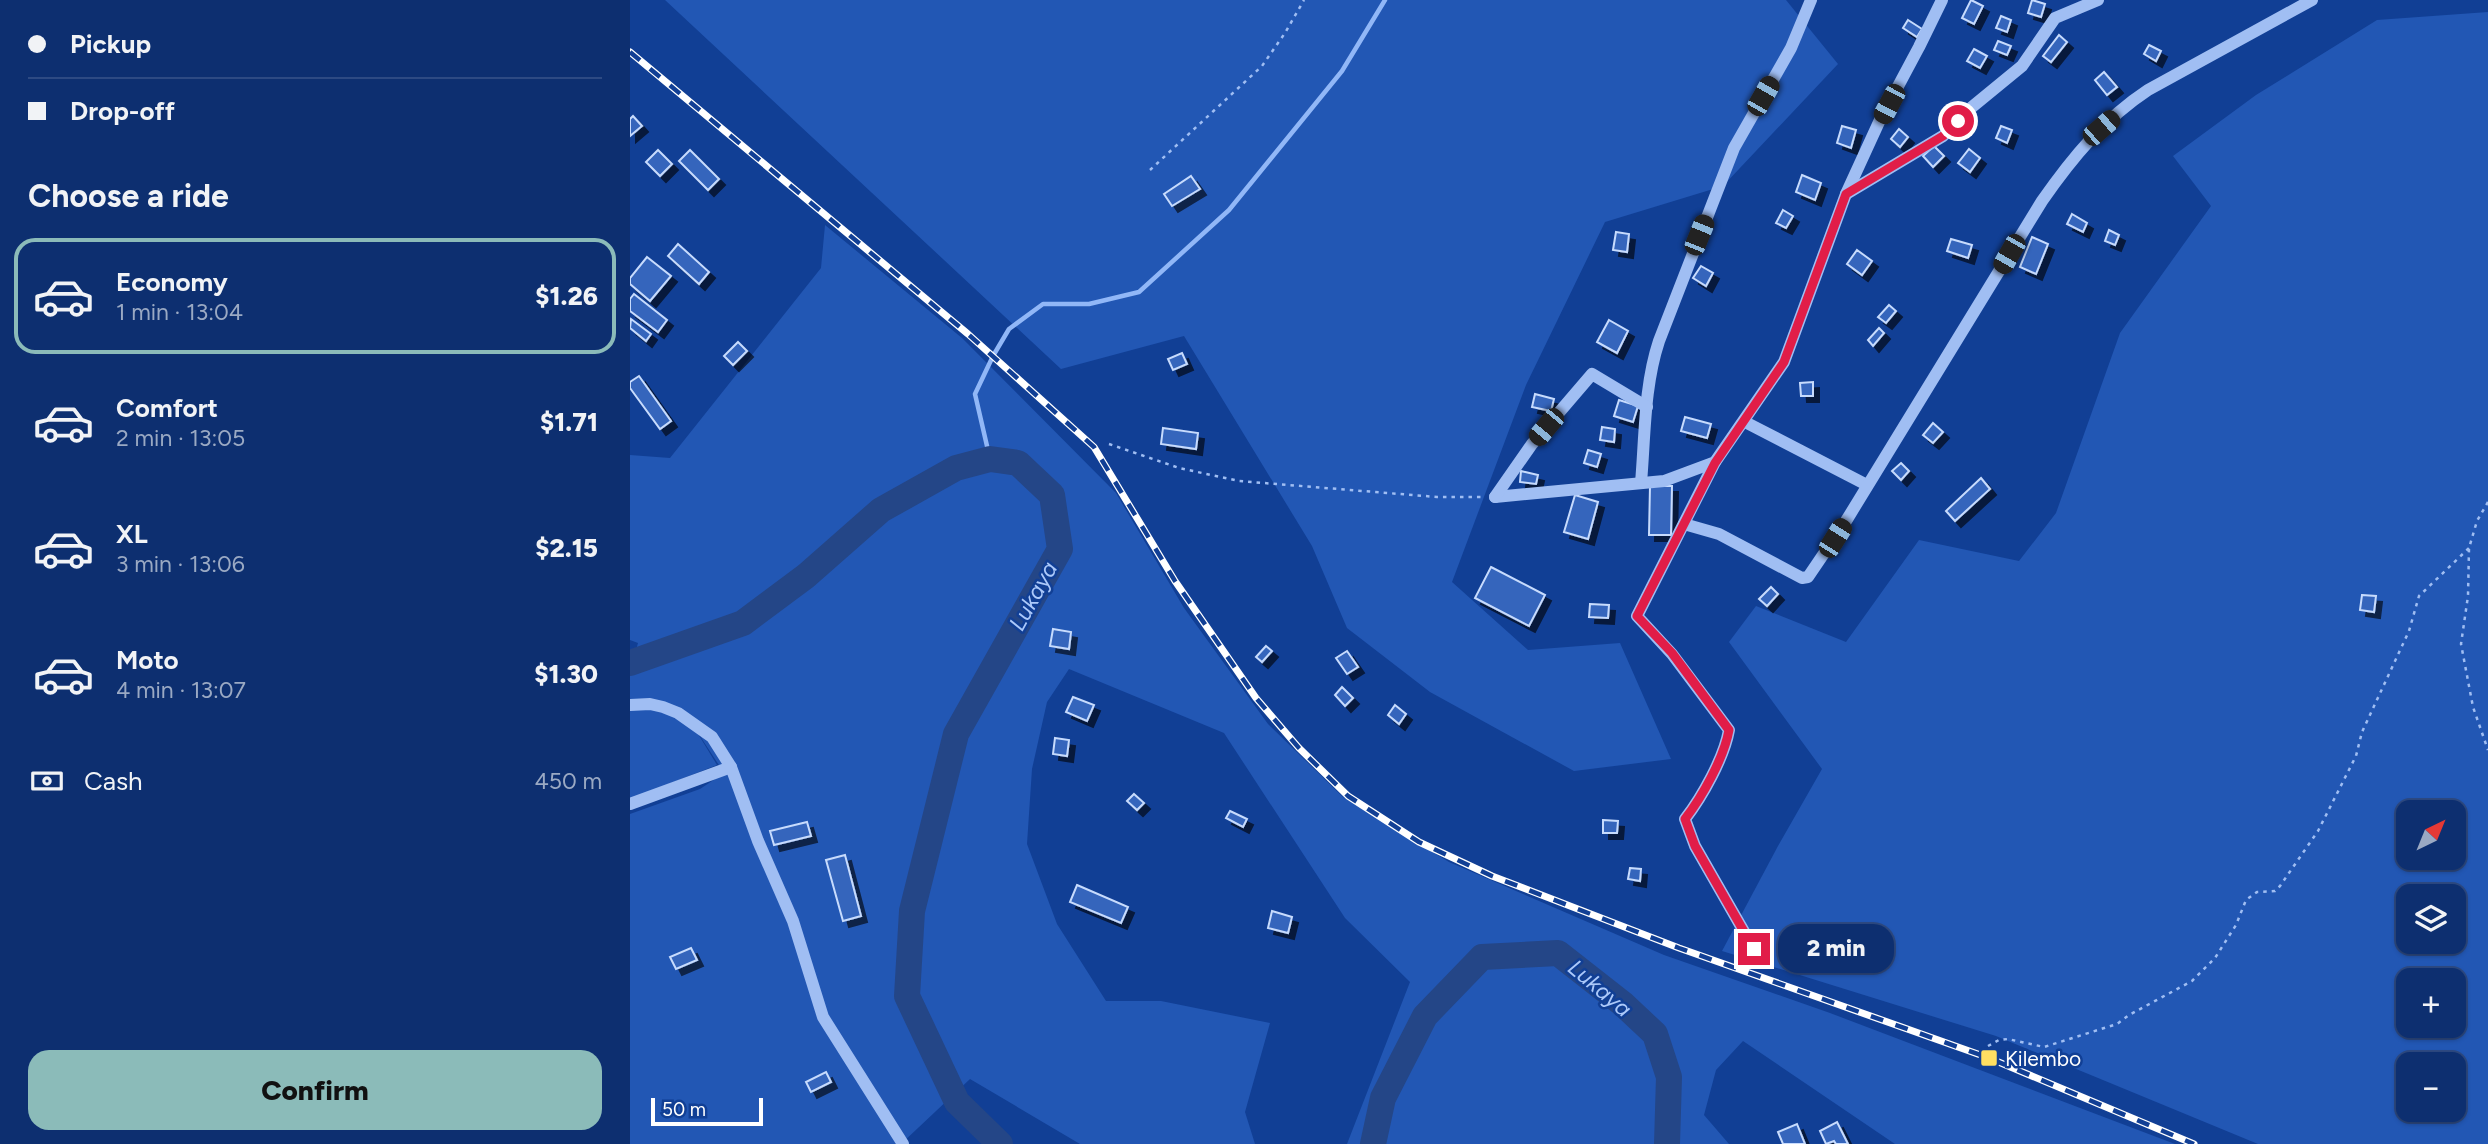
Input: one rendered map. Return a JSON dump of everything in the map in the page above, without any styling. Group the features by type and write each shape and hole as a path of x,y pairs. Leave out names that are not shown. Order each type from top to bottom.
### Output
{"street":[{"path":"1641,483 1647,407 1658,341 1734,148 1791,48 1811,0"},
{"path":"1754,949 1695,846 1685,819 1702,797 1727,743 1729,730 1672,653 1637,616 1715,463 1784,362 1846,194 1879,122 1942,0"},
{"path":"1846,194 1943,136 1972,107 2022,66 2055,18 2098,0"},
{"path":"1684,524 1719,534 1802,578 1808,578 2042,201 2072,158 2101,128 2148,90 2312,0"},
{"path":"1495,497 1532,444 1592,374 1647,407"},
{"path":"1745,422 1867,485"},
{"path":"1495,497 1664,481 1715,463"},
{"path":"630,705 650,704 678,713 712,737 731,767 758,841 793,921 823,1017 903,1144"},
{"path":"630,804 731,767"}],"path":[{"path":"1150,170 1262,66 1304,0"},
{"path":"1109,444 1179,468 1239,481 1437,498 1495,497"},
{"path":"2488,502 2477,521 2469,548 2468,596 2461,644 2473,707 2488,750"},
{"path":"1989,1046 1999,1040 2008,1039 2044,1047 2117,1024 2192,981 2215,958 2236,925 2246,900 2257,892 2275,891 2318,831 2356,756 2362,732 2409,631 2419,596 2469,548"}],"shaded area":[{"path":"665,0 1786,0 1838,64 1723,186 1605,222 1526,385 1452,582 1528,650 1620,643 1671,759 1574,771 1430,692 1347,628 1312,546 1184,336 1061,369"},
{"path":"2488,12 2488,1144 2258,1144 1996,1036 1722,951 1822,769 1729,642 1756,606 1846,642 1919,540 2019,561 2056,513 2120,333 2211,206 2173,156 2256,95 2377,20"},
{"path":"825,225 962,338 1116,493 1184,608 1268,724 1343,797 1449,862 1664,955 1830,1013 2175,1144 1895,1144 1743,1041 1716,1070 1704,1115 1729,1144 1347,1144 1410,982 1345,918 1224,733 1069,669 1047,702 1032,769 1027,844 1057,924 1106,1001 1161,1001 1270,1023 1245,1112 1255,1144 1080,1144 970,1079 901,1144 630,1144 630,814 700,789 724,773 689,719 717,765 630,799 630,671 638,643 630,640 630,455 670,458 821,268"}],"building":[{"path":"1971,0 1983,6 1974,24 1962,18"},
{"path":"2032,0 2045,4 2041,17 2028,13"},
{"path":"2001,16 2011,20 2007,32 1996,28"},
{"path":"1908,20 1922,29 1917,37 1903,28"},
{"path":"2059,35 2067,42 2051,62 2043,56"},
{"path":"1998,41 2011,46 2007,55 1994,50"},
{"path":"2149,45 2161,51 2156,61 2144,54"},
{"path":"1974,49 1987,56 1980,68 1967,61"},
{"path":"2104,72 2117,87 2107,95 2095,80"},
{"path":"633,116 642,126 630,136 630,119"},
{"path":"1842,126 1856,130 1851,148 1837,143"},
{"path":"2001,126 2012,130 2007,143 1996,138"},
{"path":"1899,129 1908,137 1900,147 1891,139"},
{"path":"1934,146 1944,156 1933,167 1923,156"},
{"path":"1969,149 1980,158 1970,172 1958,163"},
{"path":"658,150 672,164 660,176 646,162"},
{"path":"690,150 719,179 708,190 679,161"},
{"path":"1802,175 1821,183 1815,200 1796,192"},
{"path":"1191,176 1200,189 1172,206 1164,194"},
{"path":"1783,210 1793,216 1786,228 1776,223"},
{"path":"2072,214 2087,223 2083,232 2067,224"},
{"path":"2109,230 2119,235 2115,245 2105,241"},
{"path":"1616,232 1629,234 1627,252 1613,250"},
{"path":"2032,237 2048,244 2036,274 2020,267"},
{"path":"1951,239 1972,245 1968,258 1947,251"},
{"path":"678,244 709,272 699,284 668,256"},
{"path":"1857,250 1872,261 1862,275 1847,264"},
{"path":"647,257 671,276 650,301 630,284 630,278"},
{"path":"1701,266 1713,273 1706,286 1693,278"},
{"path":"634,294 667,320 658,332 630,311 630,299"},
{"path":"1889,305 1896,311 1886,323 1878,317"},
{"path":"631,319 651,334 646,341 630,328"},
{"path":"1609,320 1628,331 1617,353 1597,342"},
{"path":"1879,328 1884,333 1873,346 1868,340"},
{"path":"738,342 747,351 733,365 724,356"},
{"path":"1182,353 1187,364 1173,370 1168,359"},
{"path":"639,376 671,421 660,429 630,388 630,382"},
{"path":"1813,382 1813,396 1801,396 1800,383"},
{"path":"1535,394 1554,399 1551,411 1532,407"},
{"path":"1619,400 1638,406 1633,422 1614,416"},
{"path":"1685,417 1711,424 1707,438 1681,431"},
{"path":"1933,423 1943,432 1933,443 1923,435"},
{"path":"1602,427 1615,429 1614,442 1600,440"},
{"path":"1163,428 1198,433 1196,449 1161,444"},
{"path":"1588,450 1601,454 1597,467 1584,463"},
{"path":"1901,463 1909,471 1901,480 1892,471"},
{"path":"1521,471 1538,475 1536,484 1520,482"},
{"path":"1981,478 1990,489 1955,521 1946,511"},
{"path":"1650,486 1672,486 1671,535 1649,535"},
{"path":"1575,495 1598,502 1588,539 1564,532"},
{"path":"1491,567 1545,595 1529,626 1475,598"},
{"path":"1771,587 1778,594 1767,606 1759,599"},
{"path":"2362,595 2376,596 2374,612 2360,610"},
{"path":"1590,604 1609,605 1608,618 1589,617"},
{"path":"1053,629 1071,632 1069,649 1050,646"},
{"path":"1266,646 1272,651 1262,662 1256,657"},
{"path":"1347,651 1358,667 1347,674 1336,658"},
{"path":"1342,687 1353,698 1345,706 1335,695"},
{"path":"1073,697 1094,705 1087,721 1066,712"},
{"path":"1395,705 1406,714 1399,724 1388,715"},
{"path":"1055,738 1069,740 1067,756 1053,754"},
{"path":"1134,794 1144,803 1137,810 1127,801"},
{"path":"1230,811 1247,819 1243,827 1226,818"},
{"path":"1603,820 1618,821 1617,833 1603,833"},
{"path":"807,822 811,836 774,845 770,831"},
{"path":"845,855 861,916 843,921 826,860"},
{"path":"1630,868 1641,869 1640,881 1628,879"},
{"path":"1077,885 1128,907 1121,923 1070,902"},
{"path":"1272,911 1292,917 1288,933 1268,928"},
{"path":"691,948 697,960 676,969 670,957"},
{"path":"826,1072 831,1082 811,1092 806,1082"},
{"path":"1837,1122 1848,1144 1836,1144 1834,1141 1826,1144 1820,1131"},
{"path":"1797,1124 1805,1144 1783,1144 1778,1132"}],"waterway":[{"path":"990,459 975,394 1009,329 1043,304 1089,304 1139,292 1229,210 1342,71 1385,0"},
{"name":"Lukaya","path":"630,663 743,623 806,576 881,510 956,468 990,459 1018,463 1052,495 1060,549 956,734 912,911 907,996 957,1102 1000,1144"},
{"name":"Lukaya","path":"1373,1144 1383,1098 1425,1016 1482,957 1558,953 1623,1004 1655,1034 1669,1077 1667,1144"}],"railway":[{"path":"630,52 968,334 1094,447 1175,581 1256,698 1299,748 1348,796 1419,842 1492,876 1679,948 1989,1058 2194,1144"}],"place":[{"name":"Kilembo","path":"1989,1058"}],"route":[{"path":"1754,949 1695,846 1685,819 1702,797 1727,743 1729,730 1672,653 1637,616 1715,463 1784,362 1846,194 1943,136 1958,121"}]}
